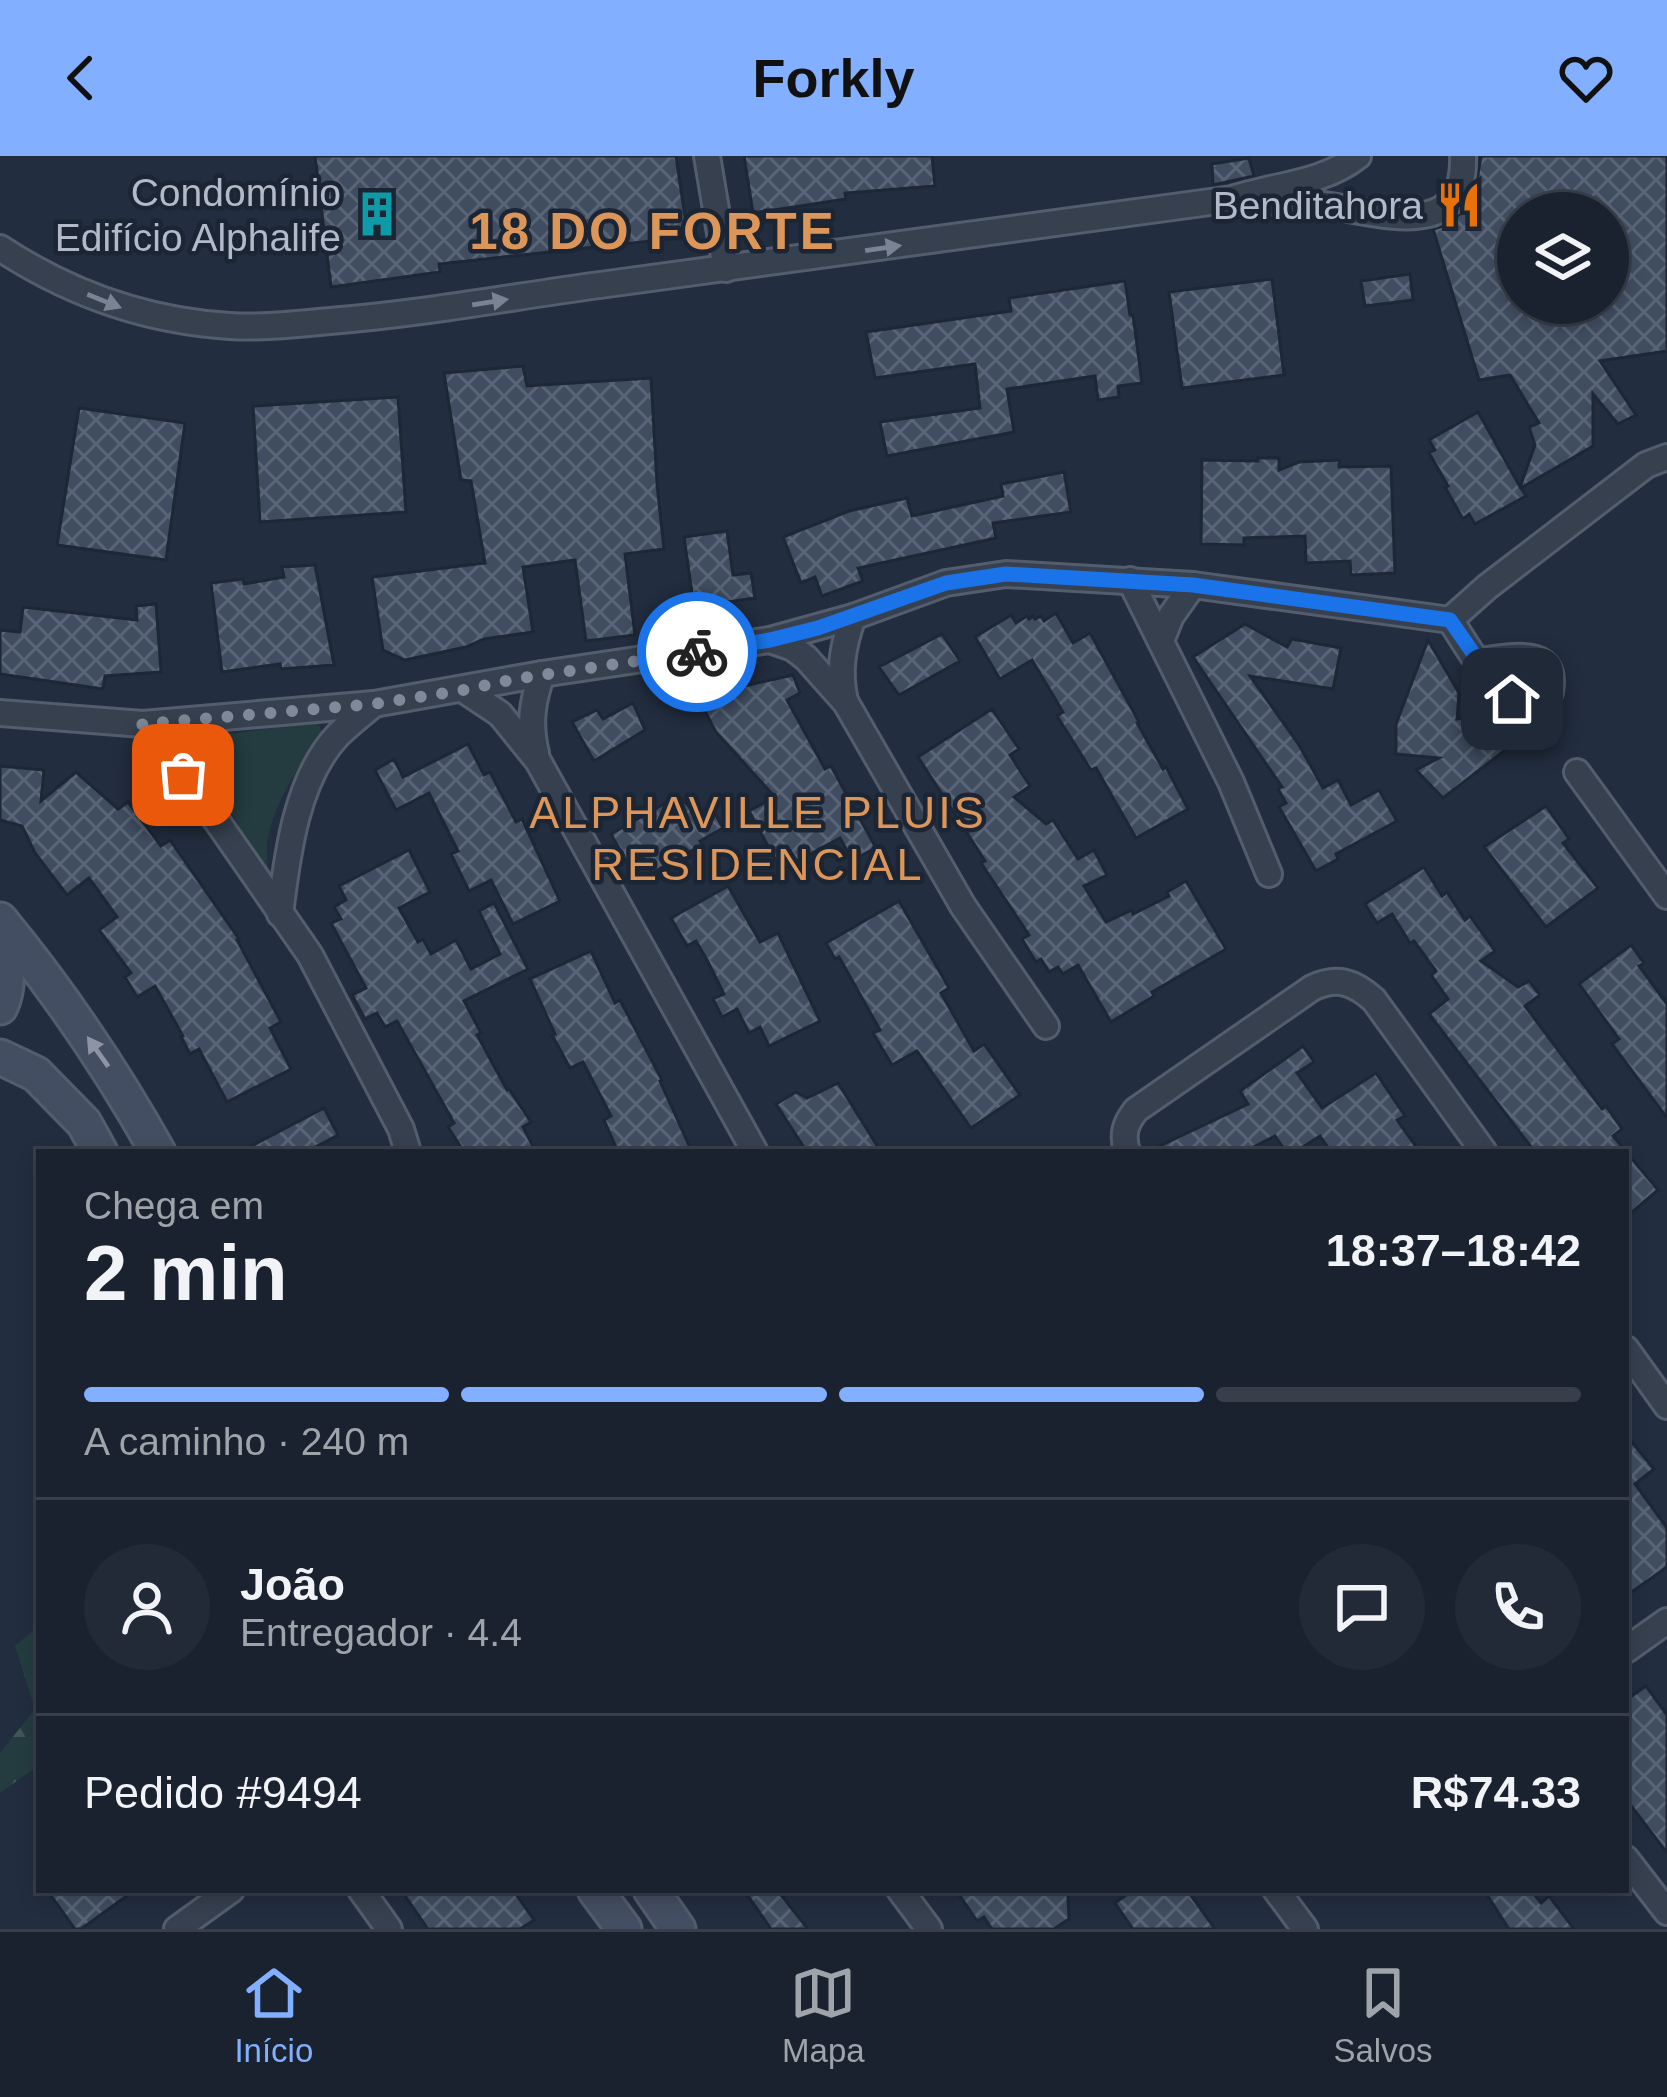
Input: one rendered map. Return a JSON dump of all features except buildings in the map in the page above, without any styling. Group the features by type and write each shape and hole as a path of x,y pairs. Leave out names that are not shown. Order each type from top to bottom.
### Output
{"main road":[{"path":"0,922 6,981 0,1007"},
{"path":"0,922 118,1081 156,1149"},
{"path":"0,1057 36,1074 83,1123 98,1149"},
{"path":"597,1893 624,1929"},
{"path":"653,1893 678,1929"}],"street":[{"path":"706,156 726,269"},
{"path":"0,248 61,284 126,310 232,326 362,319 1232,200 1316,178 1358,156"},
{"path":"1232,200 1322,204 1412,218 1452,203 1460,185 1463,156"},
{"path":"1450,620 1646,465 1667,457"},
{"path":"0,713 142,724 374,704 770,640 853,617 946,583 1006,574 1193,585 1450,620 1479,662"},
{"path":"1130,580 1239,799 1269,874"},
{"path":"1161,641 1171,616 1193,585"},
{"path":"846,703 841,672 853,617"},
{"path":"770,640 806,658 846,703 963,906 1046,1026"},
{"path":"538,761 530,729 542,674"},
{"path":"464,690 500,714 538,761 753,1149"},
{"path":"280,914 288,851 314,773 334,738 374,704"},
{"path":"142,724 203,801 310,956 407,1149"},
{"path":"1577,772 1667,896"},
{"path":"1126,1149 1126,1122 1136,1110 1327,981 1360,987 1374,1000 1482,1149"},
{"path":"1629,1353 1667,1406"},
{"path":"1629,1648 1667,1621"},
{"path":"1629,1863 1667,1912"},
{"path":"177,1929 227,1893"},
{"path":"363,1893 389,1929"},
{"path":"902,1893 928,1929"},
{"path":"1278,1893 1304,1929"}],"green space":[{"path":"317,721 322,731 274,816 267,847 268,877 190,740"},
{"path":"36,1628 36,1767 0,1793 0,1753 35,1709 15,1646"}],"way so far":[{"path":"183,775 142,724 374,704 697,652"}],"place":[{"name":"Benditahora","path":"1459,205"},
{"name":"Condomínio Edifício Alphalife","path":"377,214"}],"district":[{"name":"18 DO FORTE","path":"653,231"},
{"name":"ALPHAVILLE PLUIS RESIDENCIAL","path":"758,838"}],"route":[{"path":"697,652 818,628 946,583 1006,574 1130,580 1450,620 1496,686 1512,699"}]}
